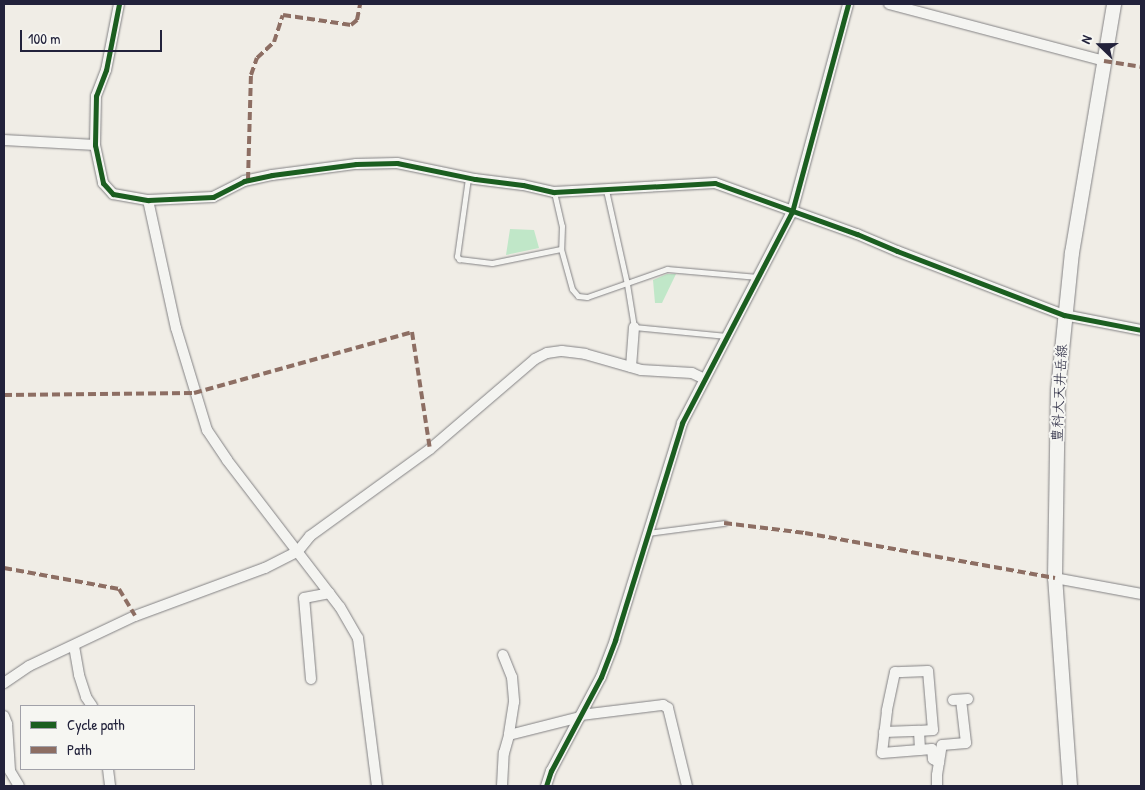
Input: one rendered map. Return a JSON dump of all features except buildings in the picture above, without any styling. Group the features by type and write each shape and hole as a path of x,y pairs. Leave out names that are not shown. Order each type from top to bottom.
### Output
{"main road":[{"name":"豊科大天井岳線","path":"1070,786 1055,578 1056,434 1064,315 1072,253 1114,4"}],"street":[{"path":"119,4 106,70 96,96 95,144 103,183 114,194 148,200 213,197 244,182 272,175 356,164 397,163 468,178 523,185 554,192 716,183 749,194 765,203 857,234 1064,315 1141,330"},
{"path":"546,786 601,677 615,640 682,422 792,212 848,4"},
{"path":"889,4 1104,61"},
{"path":"4,140 95,144"},
{"path":"148,200 176,328 207,430 227,460 330,593 358,638 376,786"},
{"path":"631,367 634,327"},
{"path":"4,683 29,666 135,616 265,568 298,551 310,536 430,449 535,359 546,353 585,354 641,370 692,373 705,379"},
{"path":"1055,578 1141,594"},
{"path":"312,679 304,598 330,593"},
{"path":"74,646 79,675 86,697 91,705"},
{"path":"502,654 512,677 514,702 504,753 502,786"},
{"path":"884,732 933,730 928,671 894,672 884,732 882,753 932,749 933,759 939,762"},
{"path":"938,786 942,745 966,743 961,700"},
{"path":"509,735 581,716 663,705 668,708 687,786"},
{"path":"4,716 7,724 10,771 18,786"},
{"path":"919,731 920,750"},
{"path":"108,770 110,786"}],"lane":[{"path":"468,178 457,256 459,259 492,263 560,249"},
{"path":"606,190 627,284 634,327 727,336"},
{"path":"554,192 562,226 560,249 572,289 578,296 586,297 667,269 759,277"},
{"path":"647,533 724,523"}],"green space":[{"path":"510,229 534,230 539,248 506,255"},
{"path":"667,274 676,274 662,303 655,303 653,280"}],"marked path":[{"path":"248,180 251,75 257,58 274,42 283,15 351,25 357,20 360,4"},
{"path":"1104,61 1141,67"},
{"path":"4,395 194,393 412,332 430,449"},
{"path":"724,523 805,533 1055,578"},
{"path":"4,568 119,589 135,616"}],"cycle path":[{"path":"119,4 106,70 96,96 95,145 103,183 113,194 148,200 213,197 244,181 272,175 356,164 397,163 475,179 523,185 554,192 715,183 857,234 1064,315 1141,330"},
{"path":"546,786 551,771 601,677 615,640 682,423 792,212 848,4"}]}
